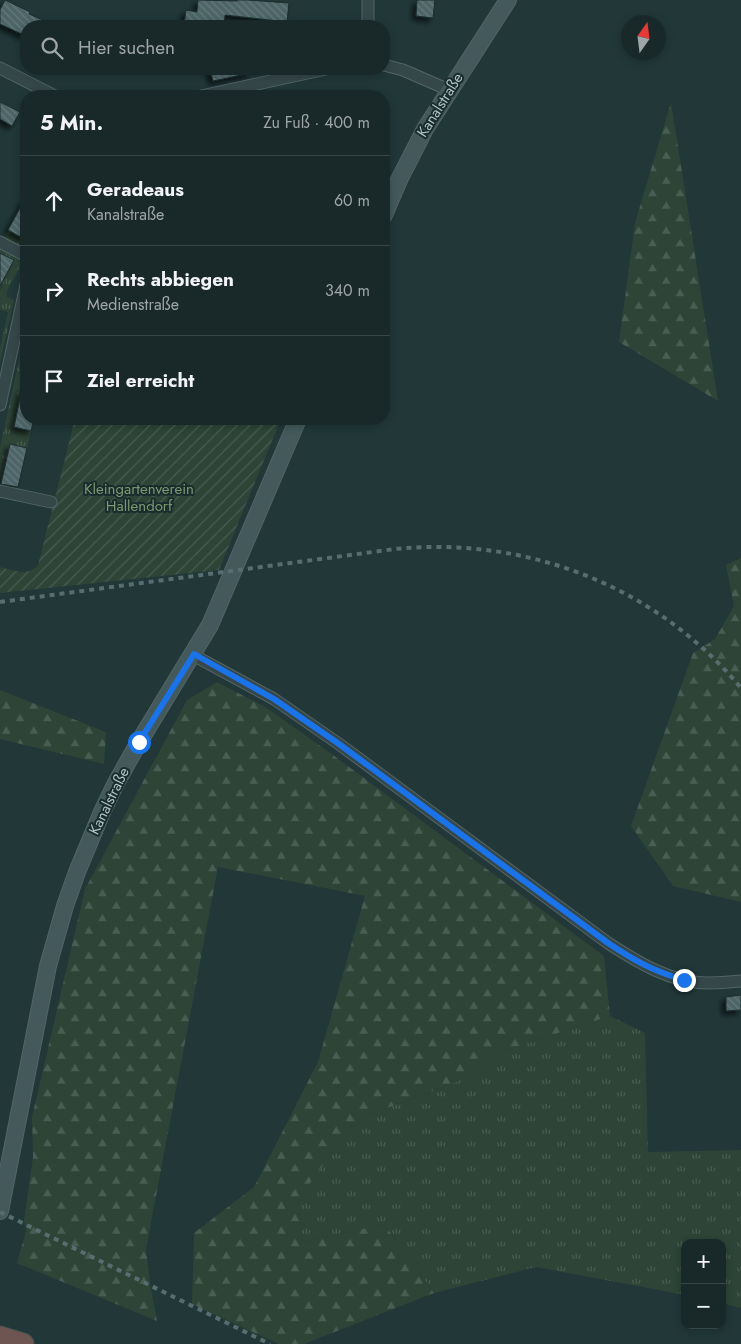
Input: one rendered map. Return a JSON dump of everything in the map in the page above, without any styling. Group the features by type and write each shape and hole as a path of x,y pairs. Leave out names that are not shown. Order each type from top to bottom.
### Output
{"street":[{"path":"368,0 368,20"},
{"name":"Kanalstraße","path":"390,202 416,144 508,0"},
{"path":"390,67 403,70 449,90"},
{"path":"0,68 43,90"},
{"path":"228,90 298,75"},
{"path":"0,242 20,253"},
{"path":"0,405 20,313"},
{"name":"Kanalstraße","path":"0,1212 48,966 65,906 87,847 116,783 139,742 194,654 220,604 295,425"},
{"path":"0,491 51,502"},
{"path":"194,654 274,699 339,744 608,943 638,962 658,972 684,980 708,983 741,981"}],"green space":[{"path":"671,102 718,401 619,342 635,223"},
{"path":"8,230 20,236 20,247 4,238"},
{"path":"0,249 19,260 20,267 7,291 7,297 14,300 0,363 0,348 8,312 0,310 0,286 14,260 0,253"},
{"path":"20,355 20,402 14,427 31,431 27,448 10,445 1,483 18,488 17,495 0,491 0,448"},
{"name":"Kleingartenverein Hallendorf","path":"73,425 279,425 219,570 0,593 0,567 25,572 34,569 38,565"},
{"path":"741,558 741,902 673,886 631,826 693,653 715,639 734,606 726,565"},
{"path":"217,682 267,708 604,956 610,1016 494,1054 466,1078 355,1120 298,1200 303,1242 384,1224 434,1293 304,1344 279,1344 192,1304 194,1233 254,1187 318,1062 365,896 218,867 146,1249 157,1321 17,1263 26,1231 24,1220 33,1157 32,1117 85,889 187,700"},
{"path":"0,690 106,732 104,764 0,739"},
{"path":"610,1016 645,1033 648,1152 741,1150 741,1308 726,1304 726,1239 681,1239 681,1294 536,1267 434,1293 384,1224 303,1242 298,1200 355,1120 466,1078 494,1054"}],"building":[{"path":"5,0 43,20 20,20 20,33 0,24 0,10"},
{"path":"198,0 247,0 289,3 287,20 225,15 225,20 185,20 186,10 197,12"},
{"path":"417,0 435,0 433,18 416,16"},
{"path":"212,75 242,75 213,81"},
{"path":"0,102 20,112 12,126 0,119"},
{"path":"20,208 20,237 8,230"},
{"path":"0,253 14,260 0,286"},
{"path":"20,398 20,425 32,425 31,431 14,427"},
{"path":"10,444 27,448 18,487 1,484"},
{"path":"741,995 741,1010 726,1011 726,997"}],"railway":[{"path":"0,602 395,549 444,547 493,551 540,560 586,575 629,596 670,621 707,652 741,688"},
{"path":"0,1212 270,1344"}],"route":[{"path":"139,742 194,654 274,699 339,744 608,943 658,972 684,980"}]}
